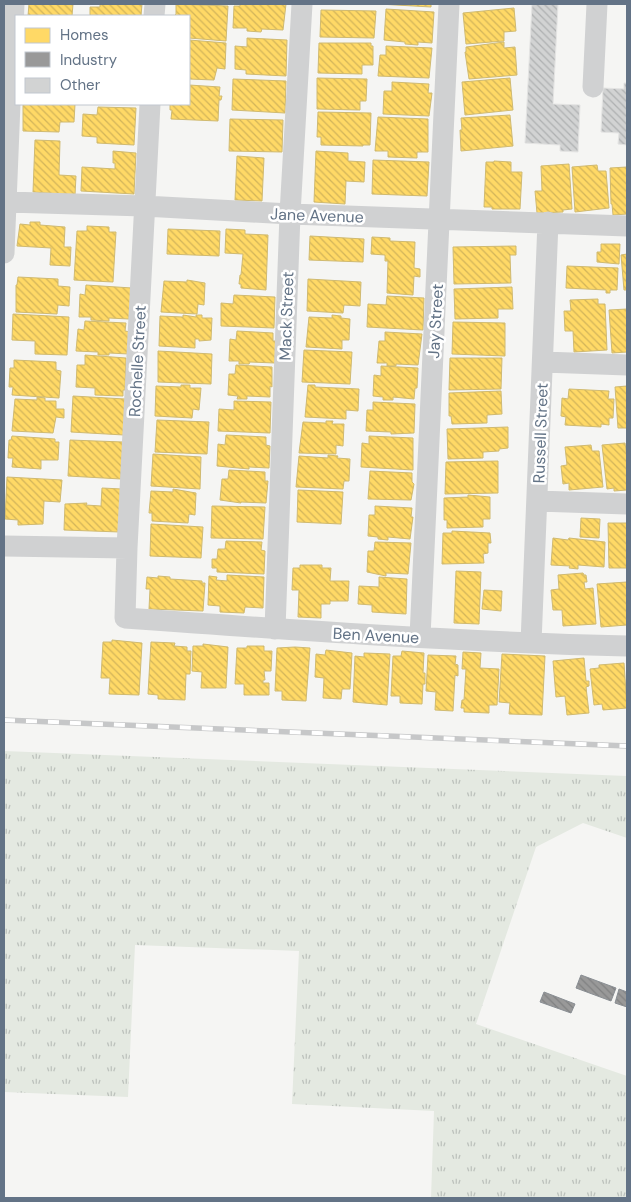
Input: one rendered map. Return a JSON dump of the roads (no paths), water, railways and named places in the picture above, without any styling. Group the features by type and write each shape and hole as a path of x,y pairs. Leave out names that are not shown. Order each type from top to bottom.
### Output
{"street":[{"path":"4,253 14,4"},
{"name":"Mack Street","path":"275,629 290,214 302,4"},
{"name":"Jay Street","path":"420,637 449,4"},
{"path":"593,87 597,4"},
{"name":"Rochelle Street","path":"125,618 150,105"},
{"name":"Jane Avenue","path":"7,202 627,226"},
{"name":"Russell Street","path":"531,643 548,222"},
{"path":"542,362 627,365"},
{"path":"537,501 627,504"},
{"path":"4,546 127,548"},
{"name":"Ben Avenue","path":"125,618 275,629 531,643 627,646"}],"railway":[{"path":"4,720 627,746"}]}
